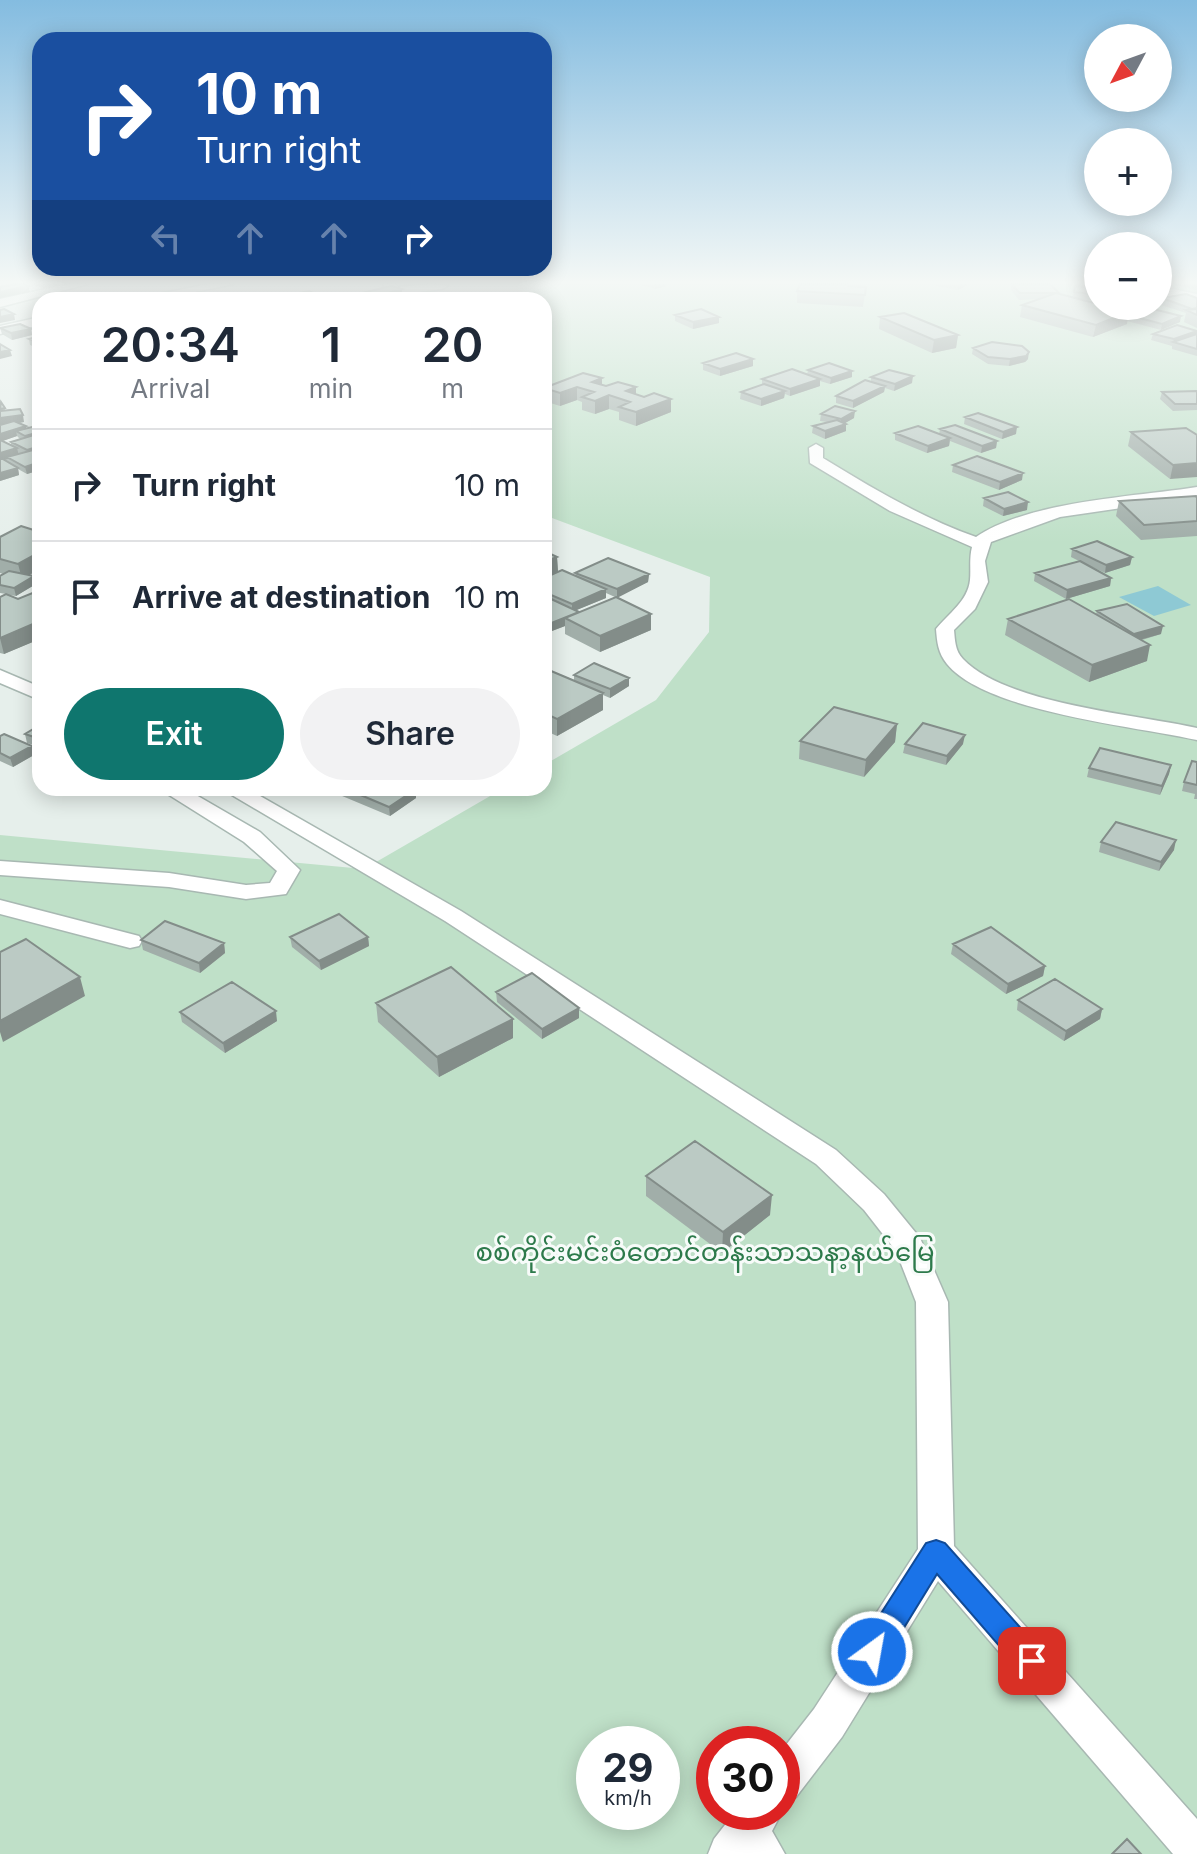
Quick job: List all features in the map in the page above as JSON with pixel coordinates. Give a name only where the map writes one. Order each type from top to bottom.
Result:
[{"type":"street","points":[[816,448],[815,460],[855,485],[943,532],[982,545]]},
{"type":"street","points":[[1197,492],[1068,512],[1004,528],[983,539],[977,561],[979,582],[969,605],[945,629],[946,649],[958,665],[993,686],[1058,707],[1197,734]]},
{"type":"street","points":[[0,676],[32,690]]},
{"type":"street","points":[[0,868],[169,880],[246,892],[278,889],[289,870],[252,837],[183,796]]},
{"type":"street","points":[[245,796],[480,934],[826,1157],[874,1202],[909,1246],[932,1302],[936,1552],[828,1723],[800,1760]]},
{"type":"street","points":[[0,907],[130,941]]},
{"type":"street","points":[[936,1552],[1197,1850]]},
{"type":"green space","name":"စစ်ကိုင်းမင်းဝံတောင်တန်းသာသနာ့နယ်မြေ","points":[[552,371],[1197,371],[1197,1854],[0,1854],[0,835],[364,869],[490,796],[552,796],[552,760],[656,700],[709,632],[710,577],[552,518]]},
{"type":"water","points":[[1158,586],[1191,605],[1154,616],[1119,597]]},
{"type":"building","points":[[796,371],[820,379],[790,389],[762,379]]},
{"type":"building","points":[[809,371],[852,371],[831,378]]},
{"type":"building","points":[[888,371],[913,376],[895,384],[871,377]]},
{"type":"building","points":[[583,373],[602,378],[592,382],[606,386],[618,382],[636,387],[626,391],[644,397],[654,393],[671,399],[636,412],[619,407],[630,402],[609,395],[595,401],[582,397],[594,392],[577,387],[560,393],[552,390],[552,385]]},
{"type":"building","points":[[865,380],[885,386],[853,401],[836,396]]},
{"type":"building","points":[[764,384],[785,391],[761,399],[741,392]]},
{"type":"building","points":[[1197,391],[1197,404],[1175,404],[1162,392]]},
{"type":"building","points":[[835,406],[855,411],[841,419],[821,414]]},
{"type":"building","points":[[20,409],[23,415],[0,418],[0,411]]},
{"type":"building","points":[[978,413],[1017,427],[1003,432],[965,417]]},
{"type":"building","points":[[837,420],[846,424],[825,431],[813,426]]},
{"type":"building","points":[[14,421],[26,426],[0,434],[0,425]]},
{"type":"building","points":[[955,425],[997,441],[982,446],[940,429]]},
{"type":"building","points":[[918,426],[950,438],[928,446],[895,433]]},
{"type":"building","points":[[32,427],[32,434],[25,436],[16,431]]},
{"type":"building","points":[[1186,428],[1197,435],[1197,463],[1173,465],[1131,432]]},
{"type":"building","points":[[32,436],[32,448],[27,450],[11,442]]},
{"type":"building","points":[[0,440],[17,448],[0,453]]},
{"type":"building","points":[[32,450],[32,465],[25,467],[7,457]]},
{"type":"building","points":[[977,456],[1023,473],[1000,482],[953,465]]},
{"type":"building","points":[[1,458],[18,468],[0,473]]},
{"type":"building","points":[[1008,492],[1028,502],[1004,509],[984,498]]},
{"type":"building","points":[[1196,496],[1197,521],[1144,525],[1119,501]]},
{"type":"building","points":[[21,526],[32,529],[32,556],[18,564],[0,559],[0,537]]},
{"type":"building","points":[[1097,541],[1132,557],[1106,565],[1072,549]]},
{"type":"building","points":[[608,558],[649,574],[617,589],[575,573]]},
{"type":"building","points":[[1080,561],[1111,578],[1067,590],[1035,573]]},
{"type":"building","points":[[562,570],[606,589],[572,604],[552,595],[552,574]]},
{"type":"building","points":[[9,571],[32,577],[14,588],[0,585],[0,576]]},
{"type":"building","points":[[32,593],[32,624],[0,638],[0,597],[6,594],[18,599]]},
{"type":"building","points":[[616,597],[651,614],[600,636],[565,618]]},
{"type":"building","points":[[552,599],[579,612],[552,623]]},
{"type":"building","points":[[1069,599],[1150,645],[1092,665],[1008,619]]},
{"type":"building","points":[[1127,604],[1163,626],[1134,634],[1097,611]]},
{"type":"building","points":[[594,663],[629,678],[610,689],[574,675]]},
{"type":"building","points":[[552,671],[603,693],[557,719],[552,717]]},
{"type":"building","points":[[834,707],[897,724],[866,760],[800,741]]},
{"type":"building","points":[[923,723],[965,735],[947,756],[905,744]]},
{"type":"building","points":[[4,734],[32,746],[10,758],[0,753],[0,736]]},
{"type":"building","points":[[1100,748],[1171,765],[1162,786],[1089,768]]},
{"type":"building","points":[[1192,761],[1197,762],[1197,785],[1184,782]]},
{"type":"building","points":[[363,796],[406,796],[389,807]]},
{"type":"building","points":[[1116,822],[1176,840],[1161,862],[1101,842]]},
{"type":"building","points":[[339,914],[368,937],[319,961],[290,937]]},
{"type":"building","points":[[165,921],[224,943],[199,963],[141,940]]},
{"type":"building","points":[[991,927],[1045,966],[1008,984],[953,944]]},
{"type":"building","points":[[26,939],[80,977],[0,1021],[0,952]]},
{"type":"building","points":[[451,967],[513,1019],[437,1057],[376,1003]]},
{"type":"building","points":[[532,973],[579,1008],[542,1029],[496,992]]},
{"type":"building","points":[[1055,979],[1102,1009],[1066,1031],[1018,1000]]},
{"type":"building","points":[[232,982],[276,1011],[223,1043],[180,1012]]},
{"type":"building","points":[[695,1141],[772,1195],[723,1232],[646,1176]]},
{"type":"building","points":[[1127,1839],[1141,1854],[1112,1854]]},
{"type":"route","points":[[872,1652],[936,1552],[1032,1661]]}]
